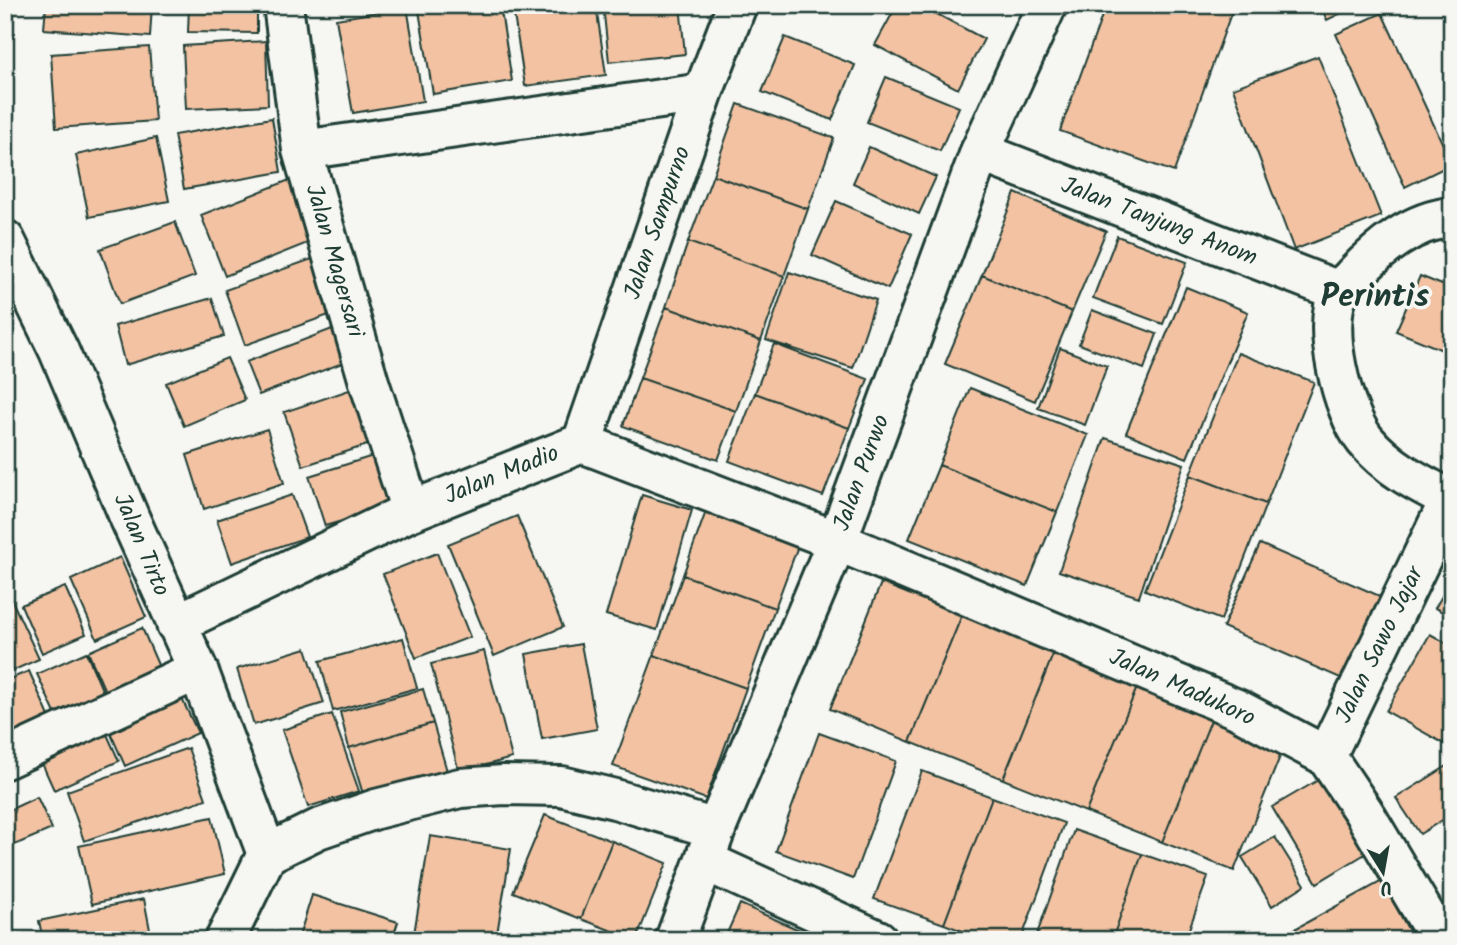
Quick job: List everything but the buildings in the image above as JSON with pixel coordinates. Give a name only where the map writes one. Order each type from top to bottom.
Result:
[{"type":"street","name":"Jalan Magersari","points":[[283,5],[302,150],[369,382],[411,511]]},
{"type":"street","name":"Jalan Sampurno","points":[[582,443],[703,93],[737,5]]},
{"type":"street","name":"Jalan Purwo","points":[[675,940],[710,845],[837,541],[980,152],[1047,5]]},
{"type":"street","points":[[302,150],[703,93]]},
{"type":"street","name":"Jalan Tanjung Anom","points":[[980,152],[1339,291]]},
{"type":"street","points":[[1451,498],[1404,474],[1382,458],[1363,437],[1336,368],[1332,335],[1339,291],[1374,254],[1403,234],[1435,219],[1452,218]]},
{"type":"street","name":"Jalan Tirto","points":[[5,240],[59,351],[198,670],[267,854]]},
{"type":"street","name":"Jalan Madio","points":[[176,624],[411,511],[582,443],[837,541]]},
{"type":"street","name":"Jalan Sawo Jajar","points":[[1326,756],[1451,498]]},
{"type":"street","name":"Jalan Madukoro","points":[[837,541],[1237,709],[1326,756],[1363,811],[1440,940]]},
{"type":"street","points":[[5,759],[198,670]]},
{"type":"street","points":[[225,940],[267,854],[318,829],[376,808],[460,788],[505,785],[561,786],[615,799],[710,845],[878,940]]},
{"type":"district","name":"Perintis","points":[[1375,297]]}]
